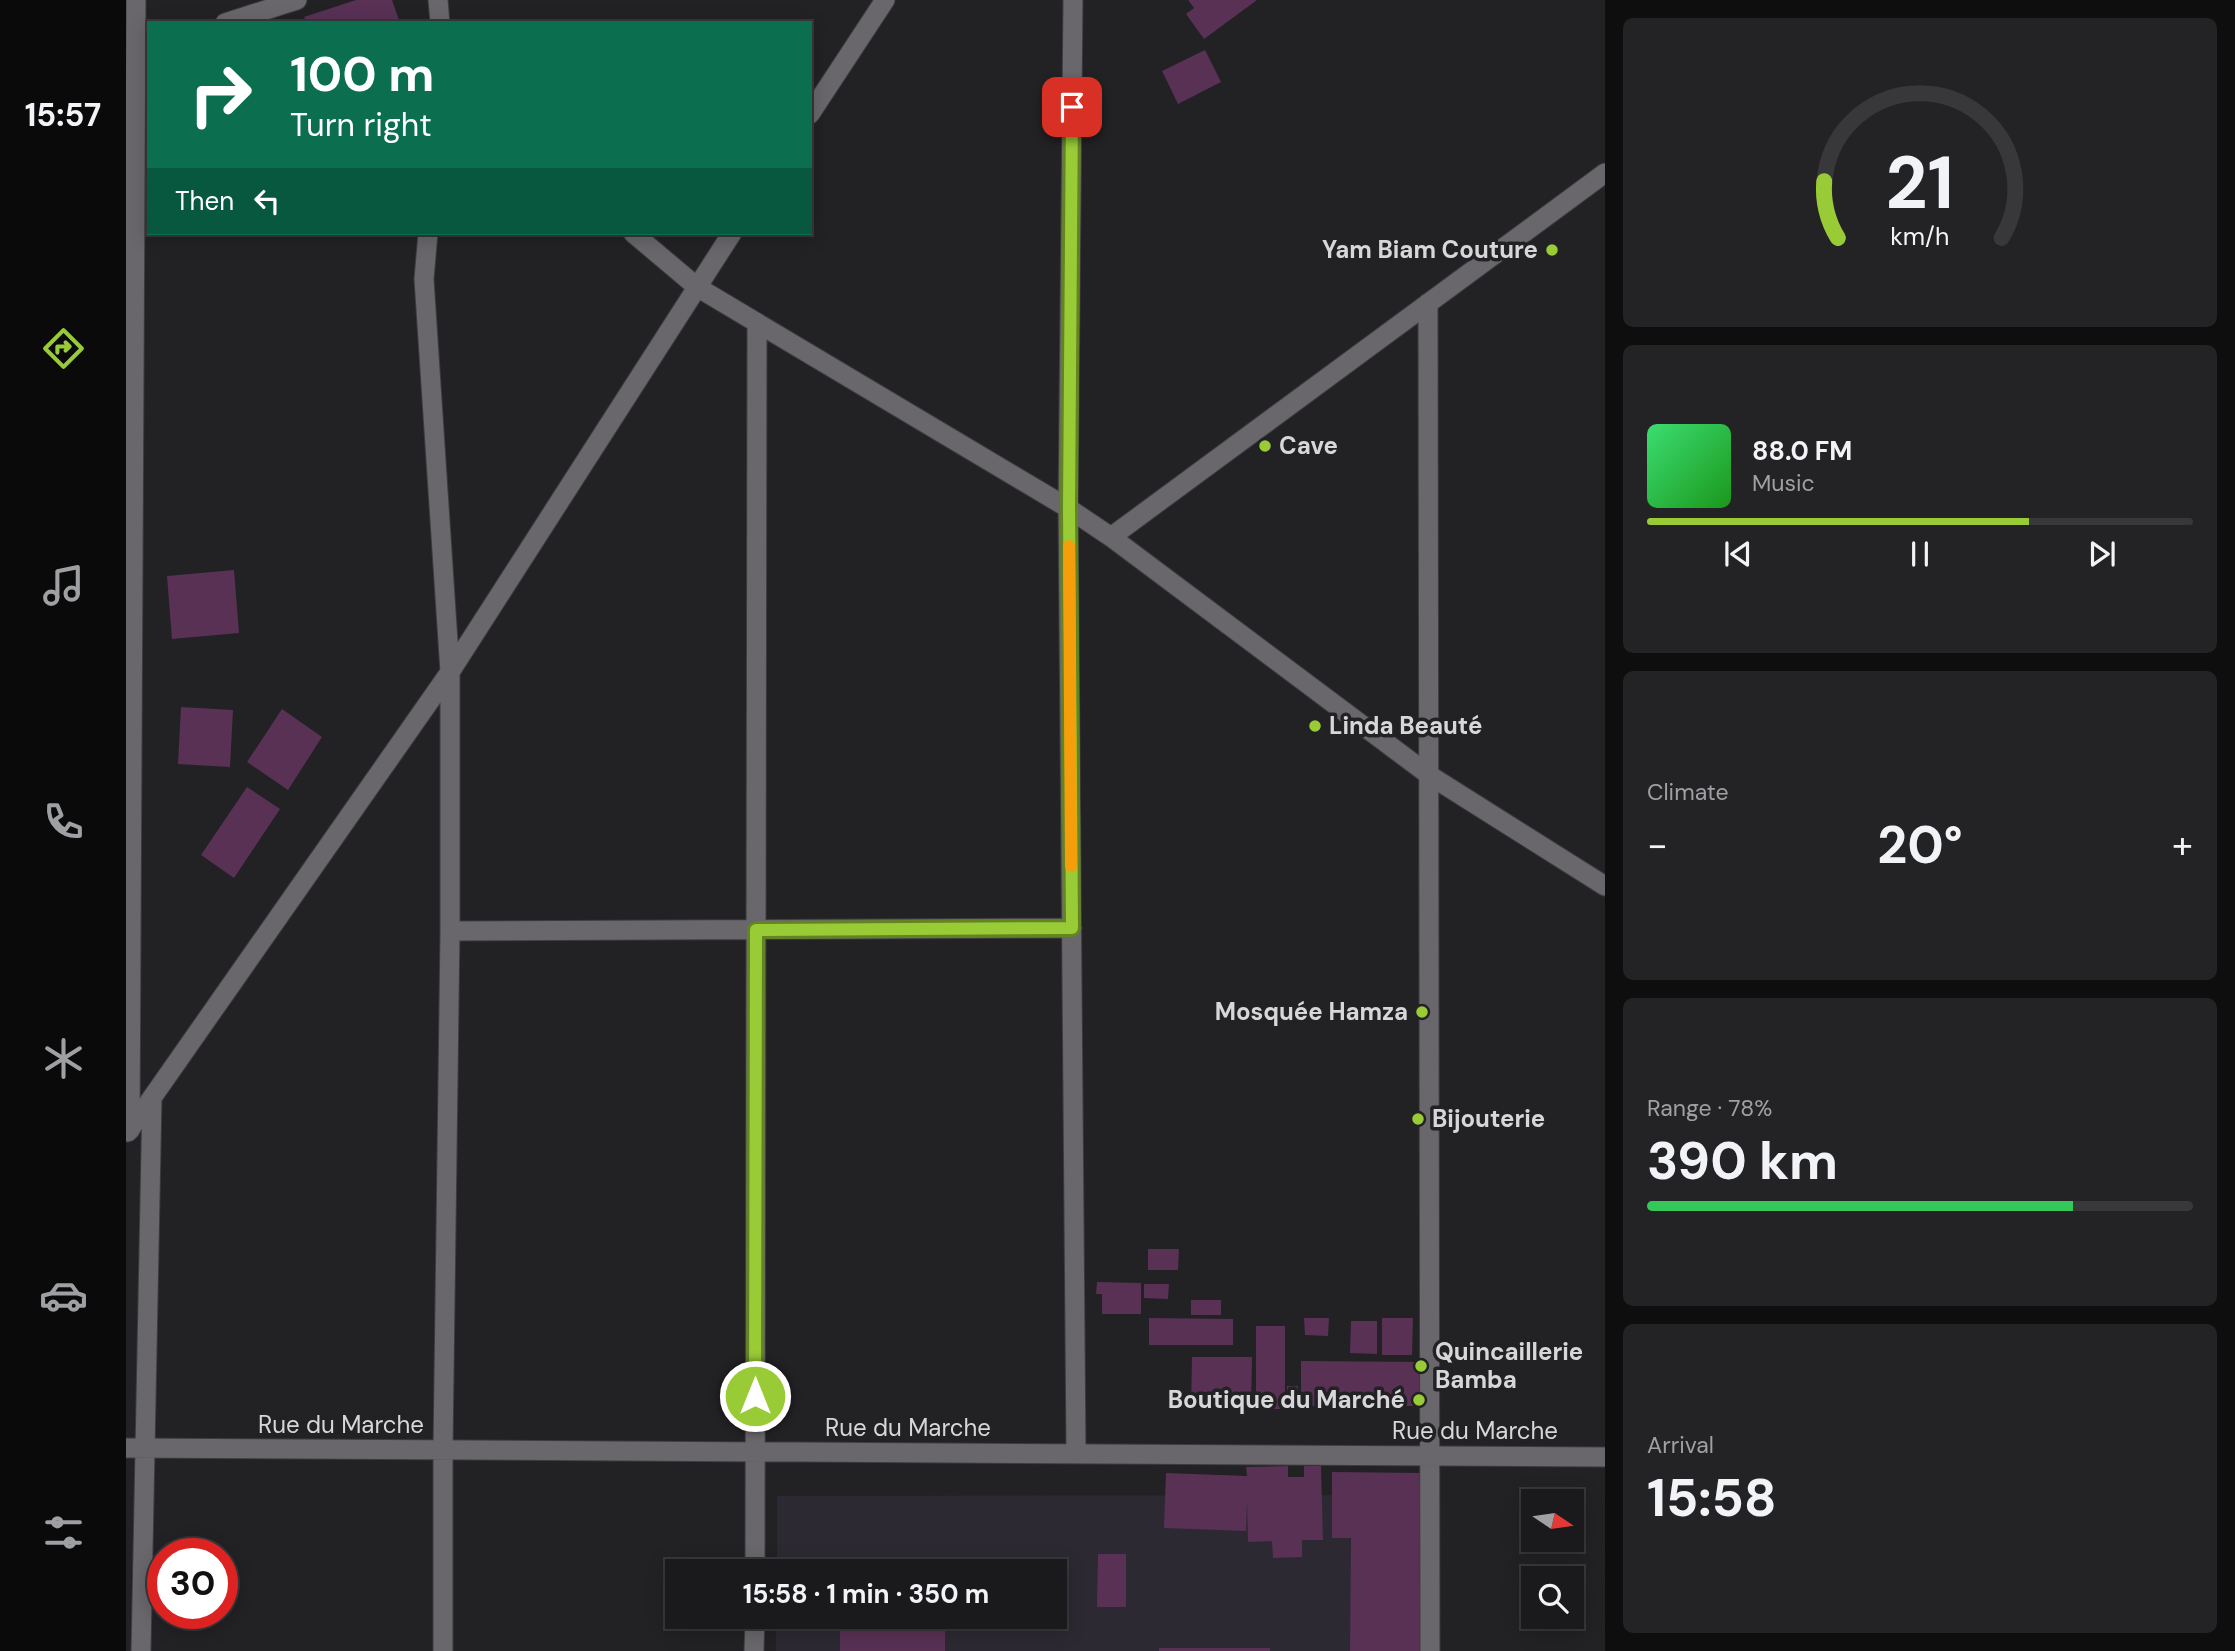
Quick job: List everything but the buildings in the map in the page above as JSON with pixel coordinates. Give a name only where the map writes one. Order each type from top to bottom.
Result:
[{"type":"street","points":[[128,1133],[136,0]]},
{"type":"street","points":[[231,21],[298,0]]},
{"type":"street","points":[[438,0],[440,21]]},
{"type":"street","points":[[812,111],[885,0]]},
{"type":"street","points":[[1073,0],[1069,508],[1076,1453]]},
{"type":"street","points":[[1111,537],[1605,173]]},
{"type":"street","points":[[428,235],[424,279],[450,672],[443,1651]]},
{"type":"street","points":[[635,235],[697,287],[1069,508],[1429,775],[1605,886]]},
{"type":"street","points":[[128,1133],[450,672],[731,235]]},
{"type":"street","points":[[1428,303],[1430,1651]]},
{"type":"street","points":[[755,1559],[757,323]]},
{"type":"street","points":[[450,931],[1072,928]]},
{"type":"street","points":[[141,1651],[136,1448],[152,1097]]},
{"type":"street","name":"Rue du Marche","points":[[136,1448],[1605,1457]]},
{"type":"street","points":[[754,1651],[755,1629]]},
{"type":"shaded area","points":[[1401,1495],[1401,1651],[776,1651],[776,1629],[1067,1629],[1067,1559],[777,1559],[777,1496]]},
{"type":"slow traffic","points":[[1069,546],[1071,866]]},
{"type":"place","name":"Yam Biam Couture","points":[[1552,250]]},
{"type":"place","name":"Cave","points":[[1265,446]]},
{"type":"place","name":"Linda Beauté","points":[[1315,726]]},
{"type":"place","name":"Mosquée Hamza","points":[[1422,1012]]},
{"type":"place","name":"Bijouterie","points":[[1418,1119]]},
{"type":"place","name":"Quincaillerie Bamba","points":[[1421,1366]]},
{"type":"place","name":"Boutique du Marché","points":[[1419,1400]]},
{"type":"route","points":[[755,1396],[756,930],[1072,928],[1069,508],[1072,107]]}]
